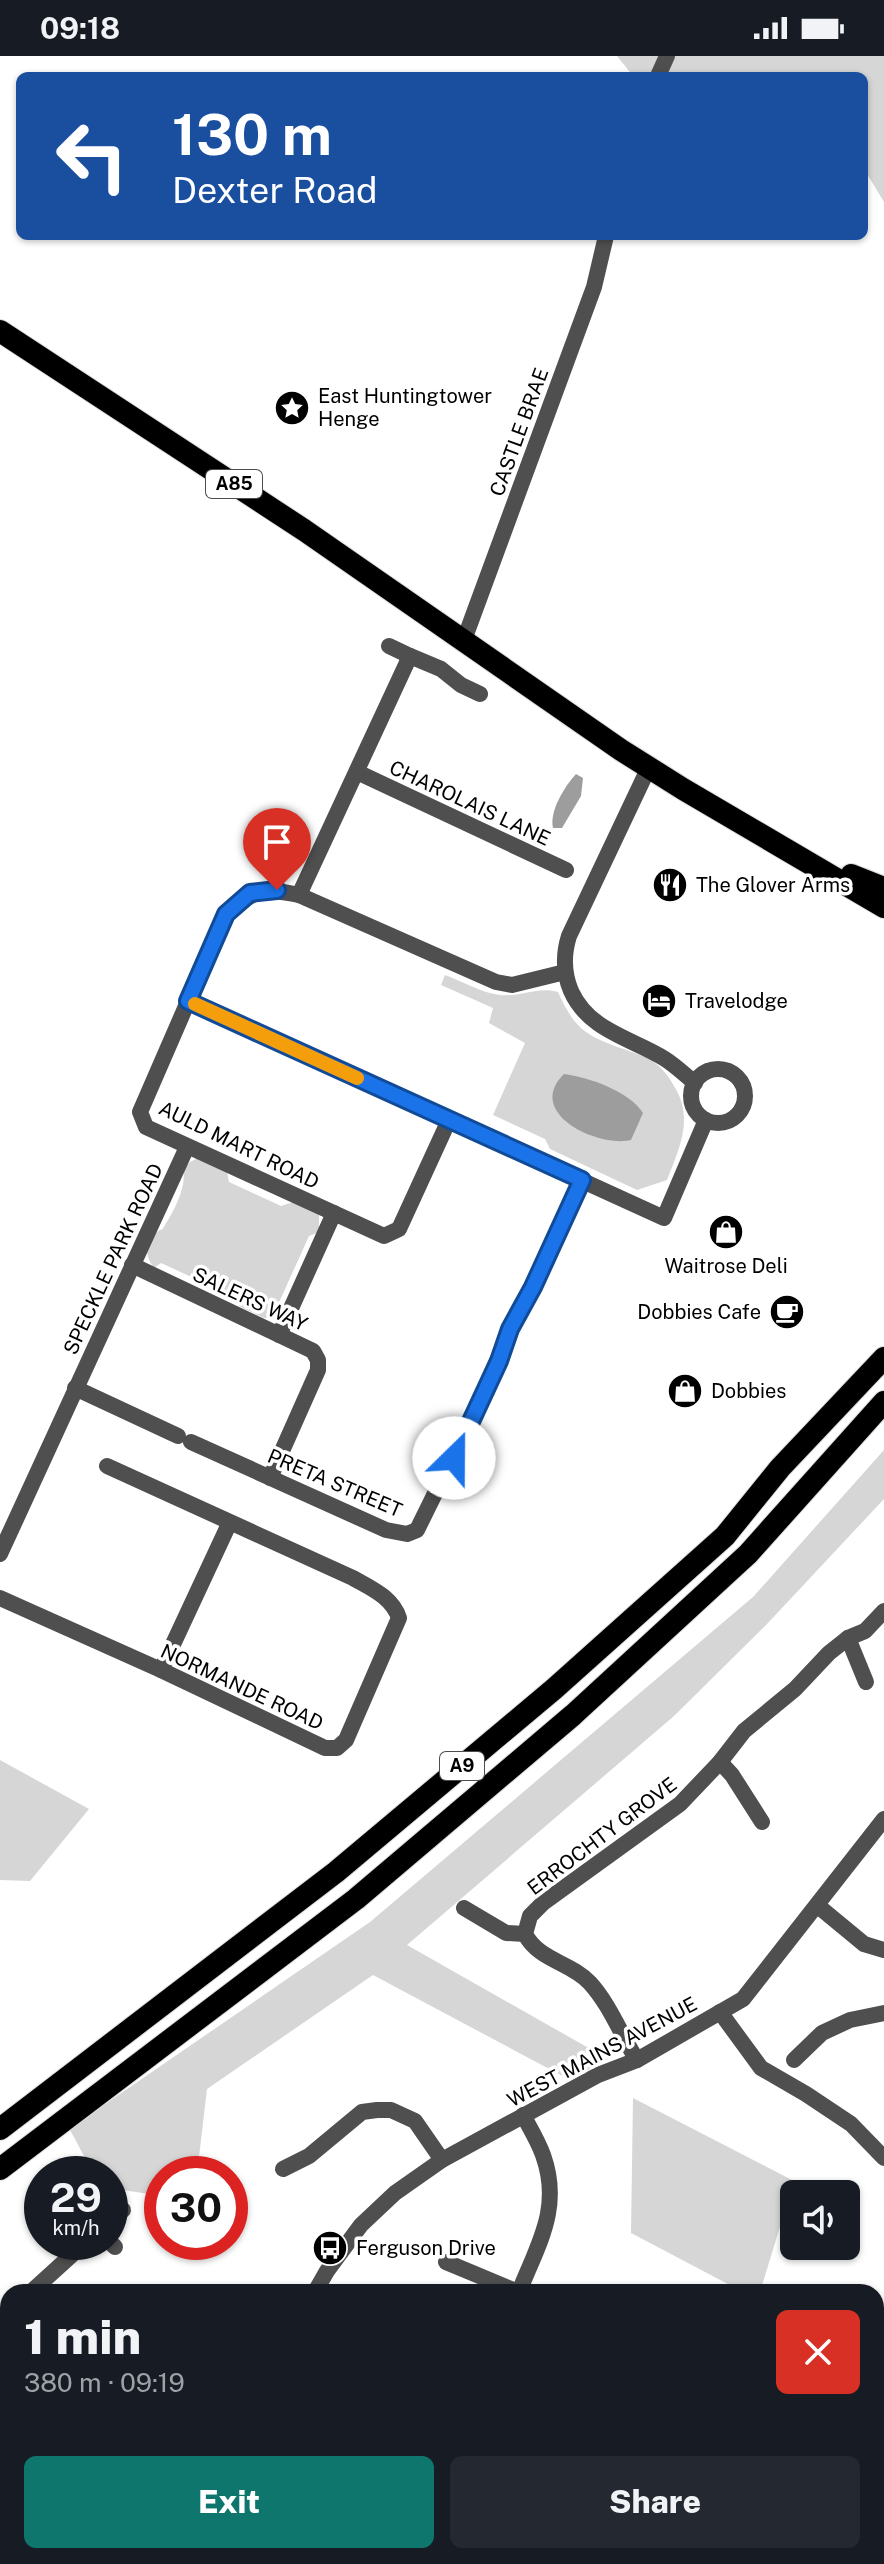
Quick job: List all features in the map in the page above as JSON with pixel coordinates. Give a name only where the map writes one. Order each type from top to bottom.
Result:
[{"type":"highway","name":"A85","points":[[0,331],[304,530],[649,767],[884,907]]},
{"type":"highway","name":"A85","points":[[801,856],[884,888]]},
{"type":"highway","name":"A9","points":[[841,1406],[884,1341]]},
{"type":"highway","name":"A9","points":[[0,2129],[336,1872],[554,1689],[725,1536],[780,1468],[884,1358]]},
{"type":"highway","name":"A9","points":[[0,2169],[356,1899],[573,1715],[748,1554],[884,1402]]},
{"type":"street","name":"CASTLE BRAE","points":[[464,640],[594,287],[605,240]]},
{"type":"street","points":[[389,646],[441,669],[461,685],[480,694]]},
{"type":"street","points":[[299,895],[410,656]]},
{"type":"street","points":[[649,767],[569,936],[564,954],[565,972],[576,1003],[587,1016],[599,1026],[667,1060],[695,1083]]},
{"type":"street","name":"CHAROLAIS LANE","points":[[357,772],[566,870]]},
{"type":"street","name":"AULD MART ROAD","points":[[449,1120],[399,1229],[384,1236],[146,1127],[140,1112],[226,914],[250,893],[277,890],[299,895],[496,982],[512,985],[565,972]]},
{"type":"street","points":[[188,1001],[664,1218],[706,1120]]},
{"type":"street","points":[[724,1069],[739,1078],[745,1102],[736,1116],[722,1123],[706,1120],[699,1115],[691,1100],[695,1083],[707,1071],[724,1069]]},
{"type":"street","name":"SPECKLE PARK ROAD","points":[[0,1554],[187,1147]]},
{"type":"street","name":"PRETA STREET","points":[[75,1388],[388,1531],[407,1534],[417,1530],[482,1398],[510,1329],[582,1180]]},
{"type":"street","points":[[279,1335],[334,1213]]},
{"type":"street","name":"SALERS WAY","points":[[132,1265],[313,1351],[318,1360],[318,1370],[270,1478]]},
{"type":"street","name":"NORMANDE ROAD","points":[[0,1598],[325,1748],[337,1748],[346,1740],[399,1618],[395,1606],[353,1578],[107,1466]]},
{"type":"street","points":[[161,1670],[229,1524]]},
{"type":"street","name":"ERROCHTY GROVE","points":[[525,1934],[530,1916],[543,1903],[680,1804],[744,1731],[795,1689],[829,1653],[848,1638],[865,1631],[884,1611]]},
{"type":"street","points":[[848,1638],[866,1682]]},
{"type":"street","points":[[720,1762],[762,1822]]},
{"type":"street","name":"WEST MAINS AVENUE","points":[[320,2284],[361,2225],[395,2193],[442,2160],[598,2075],[637,2060],[743,1999],[884,1819]]},
{"type":"street","points":[[818,1906],[864,1944],[884,1950]]},
{"type":"street","points":[[464,1908],[506,1933],[525,1934],[543,1955],[590,1983],[637,2060]]},
{"type":"street","points":[[720,2012],[761,2068],[851,2124],[884,2158]]},
{"type":"street","points":[[794,2060],[822,2033],[850,2020],[884,2013]]},
{"type":"street","points":[[283,2169],[309,2156],[362,2112],[377,2110],[391,2110],[415,2121],[442,2160]]},
{"type":"street","points":[[521,2284],[550,2214],[547,2169],[523,2115]]},
{"type":"street","points":[[40,2284],[66,2260]]},
{"type":"street","points":[[446,2262],[499,2284]]},
{"type":"shaded area","points":[[617,56],[660,56],[652,72],[630,72]]},
{"type":"shaded area","points":[[675,56],[884,56],[884,202],[868,176],[868,72],[667,72]]},
{"type":"shaded area","points":[[576,774],[583,778],[581,796],[562,828],[553,828],[553,814]]},
{"type":"shaded area","points":[[445,975],[493,994],[516,995],[544,990],[558,992],[573,1019],[586,1032],[649,1059],[660,1067],[680,1098],[684,1121],[680,1144],[667,1180],[637,1190],[550,1149],[545,1139],[493,1115],[525,1043],[489,1023],[493,1008],[441,985]]},
{"type":"shaded area","points":[[564,1074],[608,1087],[637,1105],[643,1113],[631,1140],[601,1139],[570,1125],[553,1102],[554,1088]]},
{"type":"shaded area","points":[[198,1158],[227,1172],[229,1182],[281,1206],[293,1202],[319,1214],[319,1232],[309,1236],[272,1318],[264,1318],[239,1306],[237,1298],[161,1263],[154,1268],[149,1259],[149,1241],[162,1229],[172,1213],[183,1183],[183,1170]]},
{"type":"shaded area","points":[[884,1450],[884,1499],[767,1624],[674,1716],[407,1945],[608,2059],[570,2080],[373,1975],[207,2089],[199,2156],[144,2156],[144,2193],[128,2191],[128,2156],[84,2156],[69,2129],[370,1922],[753,1597]]},
{"type":"shaded area","points":[[0,1760],[89,1809],[30,1881],[0,1880]]},
{"type":"shaded area","points":[[633,2098],[792,2180],[780,2180],[780,2227],[762,2284],[728,2284],[631,2233]]},
{"type":"slow traffic","points":[[195,1004],[357,1078]]},
{"type":"place","name":"East Huntingtower Henge","points":[[292,408]]},
{"type":"place","name":"The Glover Arms","points":[[670,885]]},
{"type":"place","name":"Travelodge","points":[[659,1001]]},
{"type":"place","name":"Waitrose Deli","points":[[726,1232]]},
{"type":"place","name":"Dobbies Cafe","points":[[787,1312]]},
{"type":"place","name":"Dobbies","points":[[685,1391]]},
{"type":"place","name":"Ferguson Drive","points":[[330,2248]]},
{"type":"route","points":[[277,890],[250,893],[226,914],[188,1001],[582,1180],[533,1287],[510,1329],[499,1361],[454,1458]]}]
